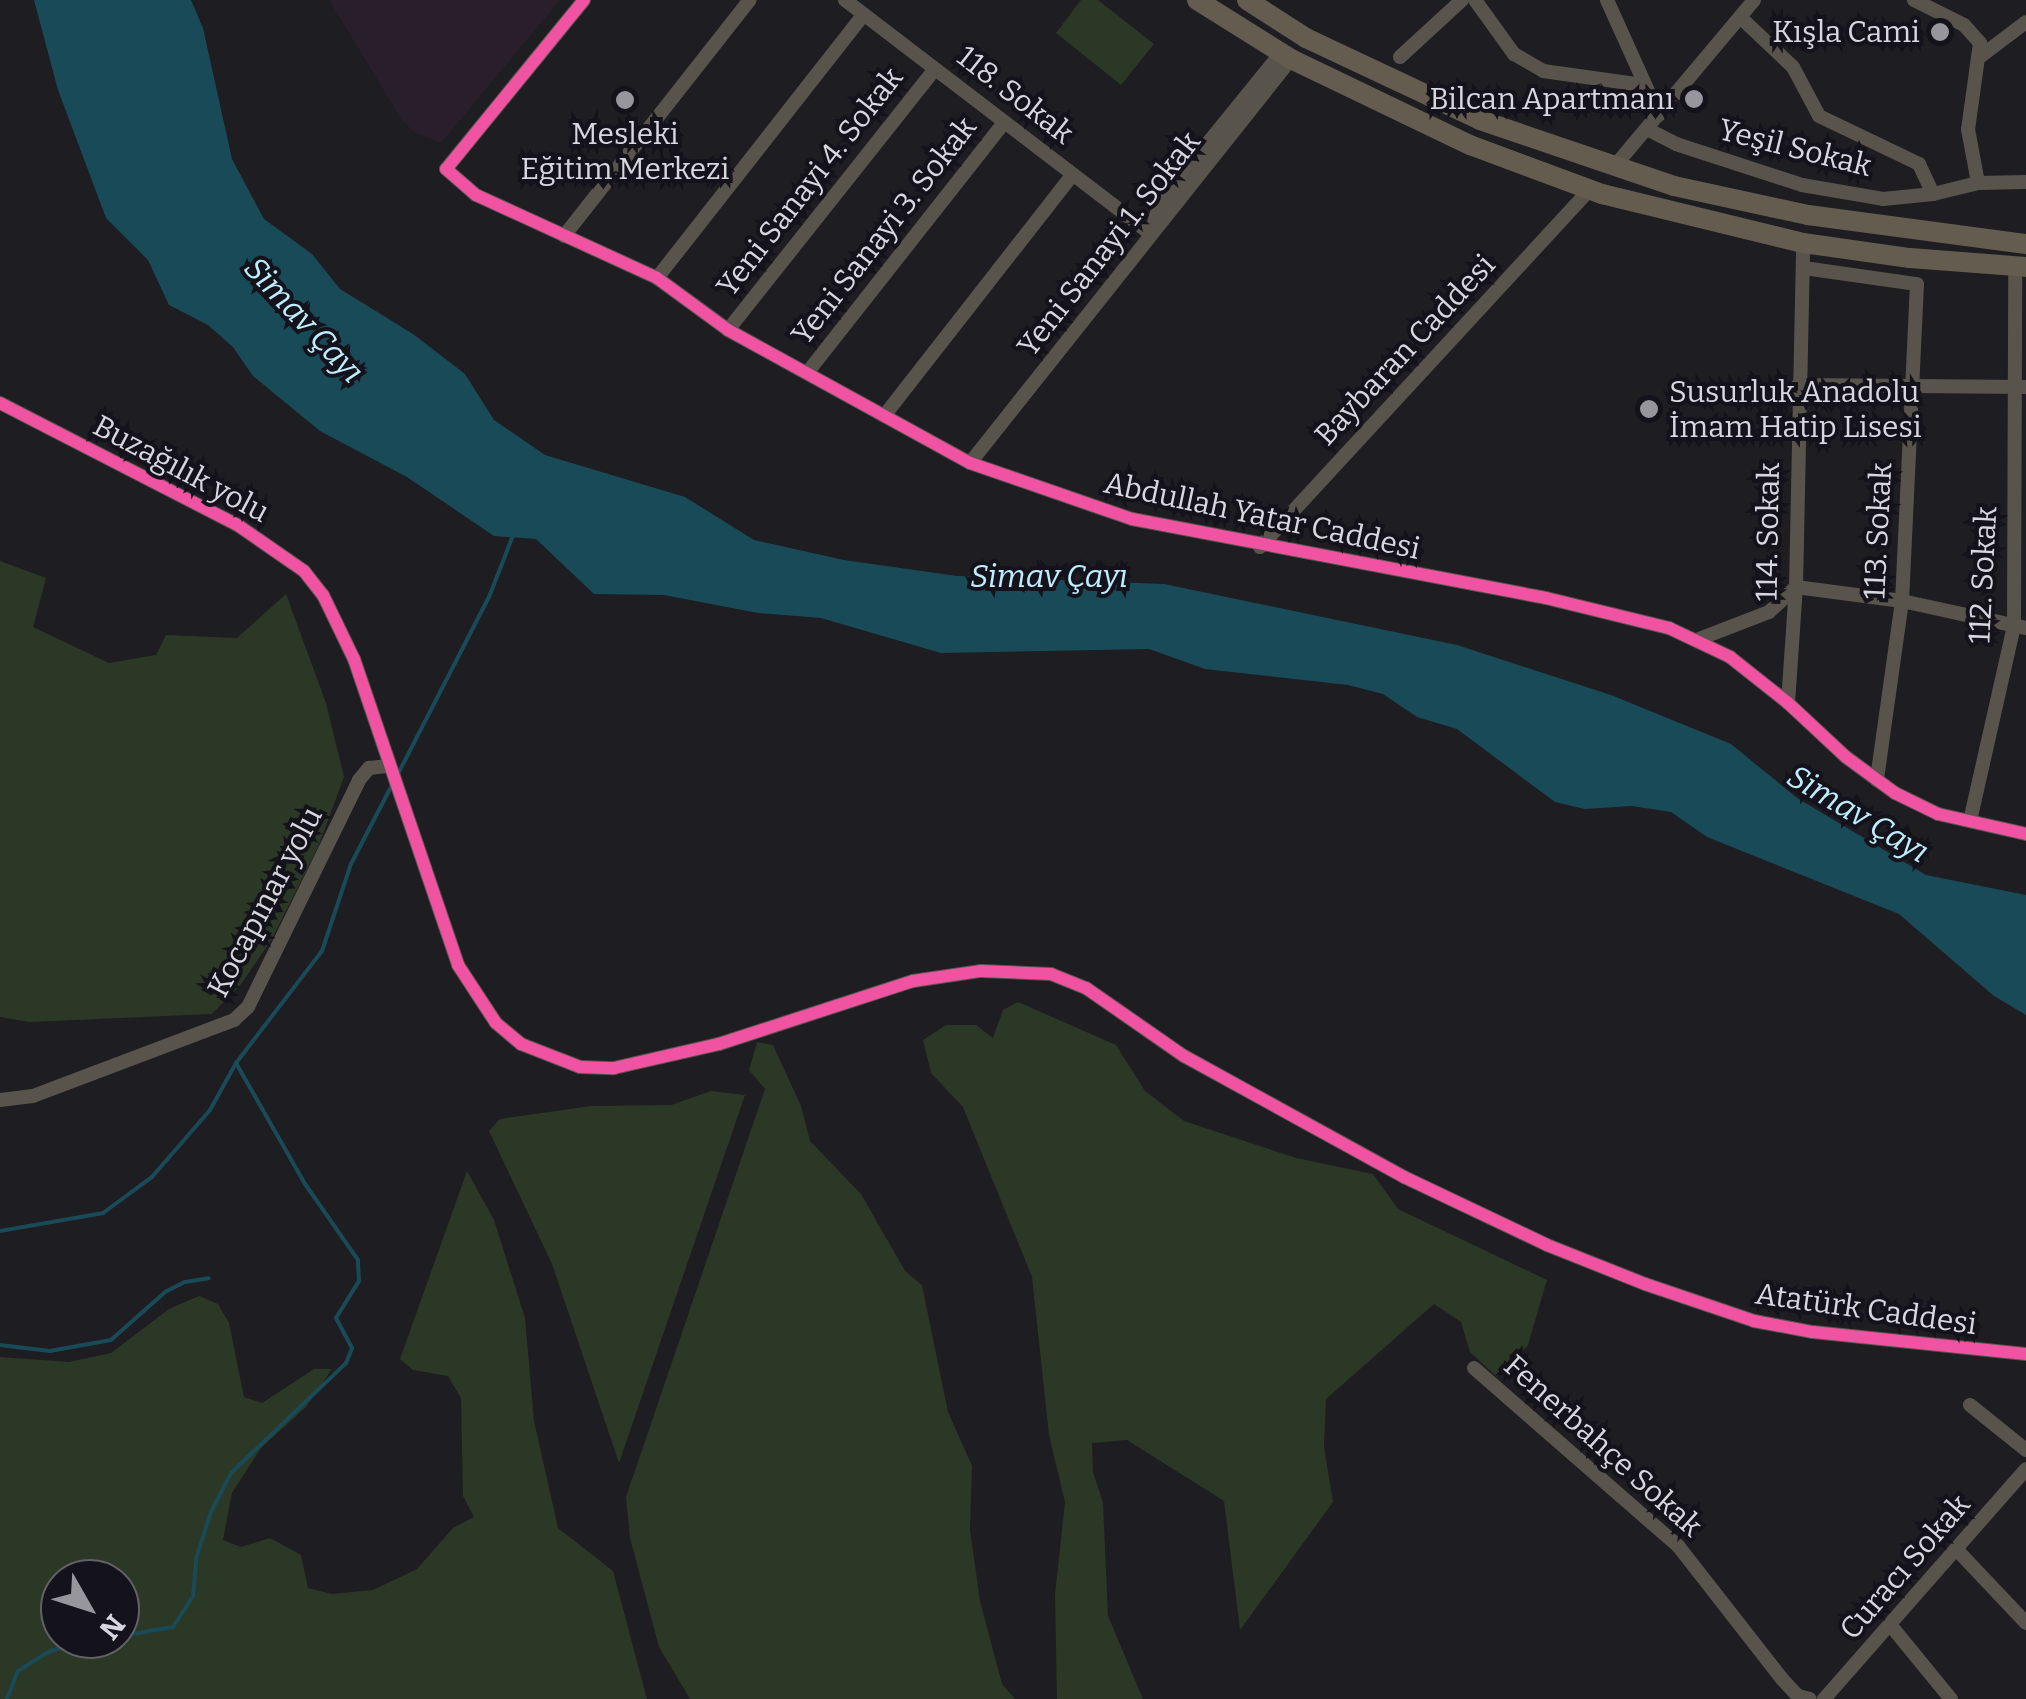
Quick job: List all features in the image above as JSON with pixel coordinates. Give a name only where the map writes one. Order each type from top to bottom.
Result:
[{"type":"highway","points":[[1197,0],[1286,56],[1470,145],[1590,190],[1803,243],[1910,258],[2021,266]]},
{"type":"highway","points":[[1247,0],[1306,38],[1480,120],[1674,186],[1808,215],[2026,244]]},
{"type":"street","name":"Abdullah Yatar Caddesi","points":[[584,0],[446,169],[476,195],[657,278],[728,330],[970,463],[1132,520],[1260,548],[1546,598],[1699,639],[1730,657],[1788,702],[1846,757],[1877,780],[1938,814],[2026,834]]},
{"type":"street","points":[[564,236],[750,0]]},
{"type":"street","name":"118. Sokak","points":[[846,0],[1151,234]]},
{"type":"street","points":[[1400,57],[1464,0],[1479,5],[1514,54],[1543,71],[1643,86]]},
{"type":"street","points":[[1607,0],[1659,115]]},
{"type":"street","points":[[1614,167],[1754,0]]},
{"type":"street","points":[[1914,0],[1964,25],[1980,43],[1968,129],[1978,183]]},
{"type":"street","points":[[657,278],[864,14]]},
{"type":"street","points":[[1740,17],[1793,67],[1819,116],[1919,164],[1933,194]]},
{"type":"street","points":[[1981,56],[2026,22]]},
{"type":"street","name":"Yeni Sanayi 1. Sokak","points":[[970,463],[1151,234],[1160,202],[1286,56]]},
{"type":"street","name":"Yeni Sanayi 4. Sokak","points":[[728,330],[935,69]]},
{"type":"street","name":"Yeni Sanayi 3. Sokak","points":[[806,373],[1004,124]]},
{"type":"street","name":"Yeşil Sokak","points":[[1647,129],[1676,144],[1802,184],[1883,198],[1933,194],[1978,183],[2026,182]]},
{"type":"street","points":[[884,416],[1072,175]]},
{"type":"street","name":"Baybaran Caddesi","points":[[1260,548],[1590,190]]},
{"type":"street","name":"114. Sokak","points":[[1788,702],[1796,586],[1803,243]]},
{"type":"street","name":"112. Sokak","points":[[1970,821],[2020,626],[2021,266]]},
{"type":"street","name":"113. Sokak","points":[[1804,268],[1917,284],[1902,601],[1877,780]]},
{"type":"street","points":[[1798,385],[2020,387]]},
{"type":"street","name":"Buzağılık yolu","points":[[0,403],[239,526],[304,571],[323,595],[354,659],[404,816]]},
{"type":"street","points":[[1699,639],[1769,612],[1796,586],[1902,601],[2020,626]]},
{"type":"street","name":"Kocapınar yolu","points":[[0,1100],[32,1096],[234,1020],[248,1006],[359,780],[369,768],[388,766]]},
{"type":"street","name":"Atatürk Caddesi","points":[[404,816],[458,966],[476,996],[496,1023],[522,1044],[580,1067],[656,1062],[913,981],[982,970],[1051,974],[1086,988],[1184,1056],[1404,1177],[1547,1245],[1645,1284],[1754,1322],[1813,1332],[2026,1354]]},
{"type":"street","name":"Fenerbahçe Sokak","points":[[1474,1368],[1679,1548],[1782,1679],[1798,1696],[1810,1699]]},
{"type":"street","points":[[1970,1405],[2026,1450]]},
{"type":"street","name":"Curacı Sokak","points":[[1824,1699],[1892,1627],[2026,1469]]},
{"type":"street","points":[[1958,1551],[2025,1620]]},
{"type":"street","points":[[1892,1627],[1951,1699]]},
{"type":"shaded area","points":[[329,0],[560,0],[441,143],[414,132],[402,120]]},
{"type":"green space","points":[[1081,0],[1098,0],[1154,44],[1121,85],[1056,33]]},
{"type":"green space","points":[[0,561],[46,578],[33,627],[109,663],[156,655],[166,635],[237,638],[286,594],[326,703],[344,777],[318,847],[272,939],[241,984],[212,1014],[29,1022],[0,1017]]},
{"type":"green space","points":[[1018,1002],[1116,1045],[1145,1091],[1184,1121],[1296,1158],[1373,1174],[1398,1209],[1547,1280],[1528,1345],[1497,1377],[1470,1352],[1461,1322],[1434,1304],[1326,1399],[1324,1447],[1333,1502],[1240,1630],[1224,1501],[1127,1440],[1092,1443],[1093,1472],[1103,1503],[1108,1616],[1143,1699],[1057,1699],[1055,1595],[1065,1502],[1049,1435],[1032,1277],[963,1107],[931,1073],[923,1040],[946,1025],[976,1025],[993,1038],[1003,1010]]},
{"type":"green space","points":[[757,1042],[773,1045],[801,1106],[810,1141],[861,1194],[905,1271],[922,1285],[948,1412],[972,1466],[970,1530],[980,1601],[1002,1684],[1015,1699],[690,1699],[659,1647],[630,1538],[626,1497],[765,1089],[749,1070]]},
{"type":"green space","points":[[711,1091],[745,1095],[619,1463],[552,1264],[489,1131],[500,1119],[591,1106],[671,1105]]},
{"type":"green space","points":[[467,1171],[494,1220],[525,1318],[534,1421],[558,1528],[613,1571],[647,1699],[0,1699],[0,1357],[69,1362],[111,1353],[169,1309],[199,1296],[218,1304],[229,1323],[244,1397],[262,1403],[314,1369],[332,1369],[306,1407],[261,1448],[232,1493],[223,1540],[241,1547],[270,1538],[301,1555],[308,1588],[332,1594],[373,1590],[417,1569],[453,1528],[474,1517],[463,1496],[461,1398],[448,1376],[413,1370],[400,1359]]},
{"type":"water","name":"Simav Çayı","points":[[34,0],[191,0],[203,28],[232,159],[264,219],[312,254],[340,289],[413,334],[465,374],[494,420],[545,455],[685,497],[754,540],[844,560],[957,576],[1164,584],[1457,645],[1611,695],[1731,744],[1797,798],[1926,875],[2026,895],[2026,1015],[1994,996],[1899,914],[1707,837],[1671,812],[1632,806],[1585,809],[1555,802],[1457,729],[1417,717],[1383,694],[1348,685],[1205,669],[1149,649],[941,653],[821,618],[758,613],[664,595],[594,594],[536,539],[494,536],[407,477],[320,431],[253,376],[233,347],[208,325],[169,305],[148,260],[106,218],[58,90]]},
{"type":"waterway","points":[[399,772],[489,597],[514,533]]},
{"type":"waterway","points":[[0,1231],[103,1213],[152,1177],[210,1110],[236,1063],[322,951],[351,864],[392,785]]},
{"type":"waterway","points":[[140,1633],[173,1627],[193,1596],[196,1559],[211,1512],[231,1473],[346,1363],[352,1348],[336,1318],[359,1281],[358,1260],[305,1184],[236,1063]]},
{"type":"waterway","points":[[0,1345],[50,1351],[111,1340],[165,1292],[185,1282],[209,1278]]},
{"type":"waterway","points":[[7,1699],[18,1671],[40,1657]]},
{"type":"cycle path","points":[[584,0],[446,169],[476,195],[657,278],[728,330],[970,463],[1132,519],[1546,598],[1669,628],[1730,657],[1788,703],[1846,757],[1895,793],[1938,814],[2026,834]]},
{"type":"cycle path","points":[[0,403],[239,526],[304,571],[323,595],[354,659],[458,965],[496,1023],[521,1044],[580,1067],[614,1068],[719,1044],[913,981],[981,971],[1051,974],[1086,988],[1184,1056],[1404,1177],[1547,1245],[1645,1284],[1754,1321],[1813,1332],[2026,1354]]},
{"type":"place","name":"Kışla Cami","points":[[1940,32]]},
{"type":"place","name":"Bilcan Apartmanı","points":[[1694,99]]},
{"type":"place","name":"Mesleki Eğitim Merkezi","points":[[625,100]]},
{"type":"place","name":"Susurluk Anadolu İmam Hatip Lisesi","points":[[1649,409]]}]
